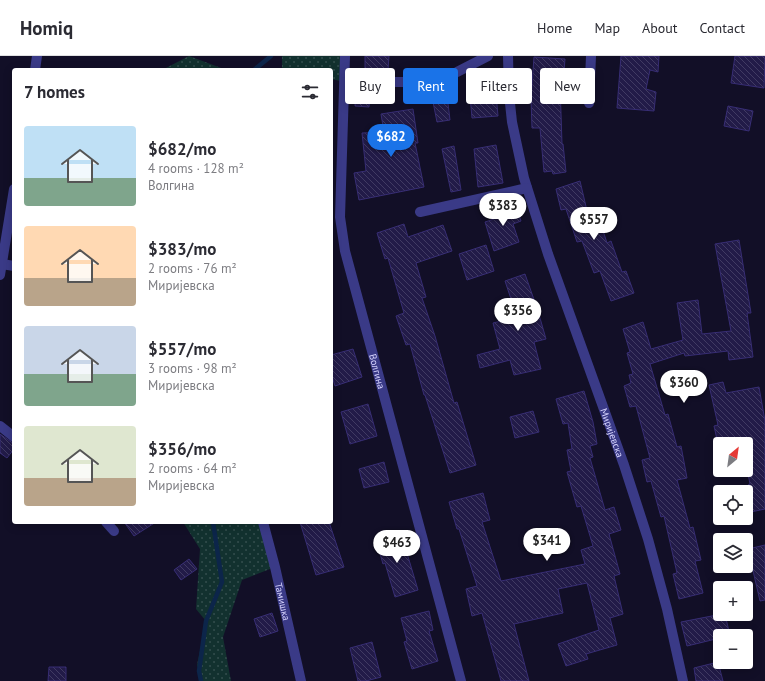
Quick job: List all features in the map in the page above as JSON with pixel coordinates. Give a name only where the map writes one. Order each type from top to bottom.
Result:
[{"type":"street","points":[[35,68],[37,56]]},
{"type":"street","name":"Волгина","points":[[345,56],[345,68]]},
{"type":"street","points":[[395,82],[423,82],[440,80],[488,56]]},
{"type":"street","name":"Миријевска","points":[[508,56],[509,94],[512,122],[524,178],[548,254],[622,459],[648,539],[667,609],[683,681]]},
{"type":"street","points":[[591,68],[592,56]]},
{"type":"street","name":"Волгина","points":[[345,82],[335,217],[460,681]]},
{"type":"street","points":[[420,212],[527,188]]},
{"type":"street","points":[[12,201],[1,269],[12,266]]},
{"type":"street","points":[[0,426],[12,435]]},
{"type":"street","points":[[108,524],[114,531]]},
{"type":"street","name":"Тамишка","points":[[264,524],[301,681]]},
{"type":"green space","points":[[189,56],[221,68],[166,68]]},
{"type":"green space","points":[[282,56],[345,56],[345,82],[333,79],[333,68],[282,68]]},
{"type":"green space","points":[[184,524],[264,524],[275,567],[242,580],[223,637],[231,681],[202,681],[197,665],[206,621],[196,609],[200,549]]},
{"type":"building","points":[[365,56],[389,56],[388,68],[365,68]]},
{"type":"building","points":[[621,56],[659,56],[658,72],[650,70],[646,89],[656,92],[654,111],[617,108]]},
{"type":"building","points":[[735,56],[765,56],[764,88],[731,83]]},
{"type":"building","points":[[534,57],[565,59],[564,68],[540,68],[540,104],[561,104],[562,144],[566,172],[553,174],[552,171],[544,172],[540,128],[532,128],[532,84]]},
{"type":"building","points":[[355,104],[369,104],[369,107],[355,106]]},
{"type":"building","points":[[433,104],[448,104],[450,120],[437,122]]},
{"type":"building","points":[[471,104],[497,104],[498,116],[472,118]]},
{"type":"building","points":[[728,106],[753,111],[749,131],[724,126]]},
{"type":"building","points":[[413,109],[418,143],[415,143],[424,187],[359,200],[354,173],[366,171],[362,133],[384,132],[381,114]]},
{"type":"building","points":[[496,145],[503,183],[478,187],[474,149]]},
{"type":"building","points":[[454,146],[461,190],[451,192],[442,149]]},
{"type":"building","points":[[580,181],[588,215],[597,212],[607,243],[611,241],[622,272],[626,271],[634,293],[611,301],[600,271],[594,273],[582,241],[577,242],[566,209],[561,210],[556,189]]},
{"type":"building","points":[[515,203],[521,221],[513,224],[519,242],[494,251],[485,222],[494,219],[491,211]]},
{"type":"building","points":[[404,224],[408,237],[443,225],[452,251],[416,263],[426,297],[422,298],[435,336],[454,403],[457,402],[476,465],[450,473],[424,395],[410,344],[406,345],[396,316],[404,313],[388,258],[385,259],[377,233]]},
{"type":"building","points":[[739,240],[751,313],[747,313],[753,357],[729,360],[728,351],[685,356],[684,353],[650,364],[665,415],[668,414],[677,447],[681,446],[687,478],[677,480],[690,528],[693,527],[701,560],[695,561],[703,593],[679,599],[673,574],[677,573],[664,516],[661,517],[651,481],[647,482],[642,460],[650,458],[636,406],[630,407],[624,386],[631,383],[629,375],[633,374],[627,353],[630,352],[623,329],[643,322],[651,349],[683,340],[677,303],[698,300],[702,334],[731,331],[715,244]]},
{"type":"building","points":[[486,245],[494,271],[467,280],[459,254]]},
{"type":"building","points":[[525,274],[546,339],[534,342],[541,369],[514,375],[510,360],[480,368],[477,355],[500,349],[493,323],[517,317],[505,281]]},
{"type":"building","points":[[353,349],[362,377],[335,386],[333,380],[333,354]]},
{"type":"building","points":[[723,382],[726,393],[759,387],[765,421],[765,509],[753,512],[753,485],[748,485],[750,484],[749,477],[753,477],[753,437],[716,437],[714,426],[718,425],[709,385]]},
{"type":"building","points":[[584,391],[593,422],[597,444],[590,446],[593,457],[590,458],[605,510],[614,507],[621,530],[609,534],[620,574],[614,576],[623,614],[610,618],[617,645],[586,654],[588,659],[566,666],[558,644],[599,630],[587,583],[558,589],[563,613],[514,624],[529,681],[501,681],[482,613],[472,616],[466,589],[477,586],[449,502],[483,493],[490,520],[482,522],[501,581],[585,564],[581,550],[593,546],[581,506],[577,507],[567,472],[571,471],[567,450],[572,449],[568,423],[563,424],[556,399]]},
{"type":"building","points":[[368,404],[377,436],[350,444],[341,412]]},
{"type":"building","points":[[533,411],[539,432],[515,438],[510,417]]},
{"type":"building","points":[[0,434],[12,443],[12,452],[7,458],[0,453]]},
{"type":"building","points":[[384,462],[389,482],[364,488],[359,469]]},
{"type":"building","points":[[125,524],[153,524],[134,536]]},
{"type":"building","points":[[301,524],[330,524],[344,567],[316,575]]},
{"type":"building","points":[[401,533],[418,590],[395,597],[385,563],[383,564],[376,540]]},
{"type":"building","points":[[765,545],[765,600],[760,601],[753,571],[753,548]]},
{"type":"building","points":[[189,559],[197,569],[181,580],[174,570]]},
{"type":"building","points":[[429,611],[433,630],[429,631],[438,661],[412,669],[404,642],[407,641],[401,618]]},
{"type":"building","points":[[272,613],[278,631],[260,637],[254,619]]},
{"type":"building","points":[[713,616],[713,621],[727,621],[728,629],[713,629],[713,640],[687,646],[681,622]]},
{"type":"building","points":[[372,642],[381,677],[366,681],[358,681],[350,648]]},
{"type":"building","points":[[713,663],[713,669],[720,669],[723,681],[696,681],[694,668]]},
{"type":"building","points":[[49,667],[66,667],[66,681],[48,681]]},
{"type":"waterway","points":[[256,68],[271,56]]},
{"type":"waterway","points":[[201,681],[199,671],[206,621],[222,582],[213,524]]}]
